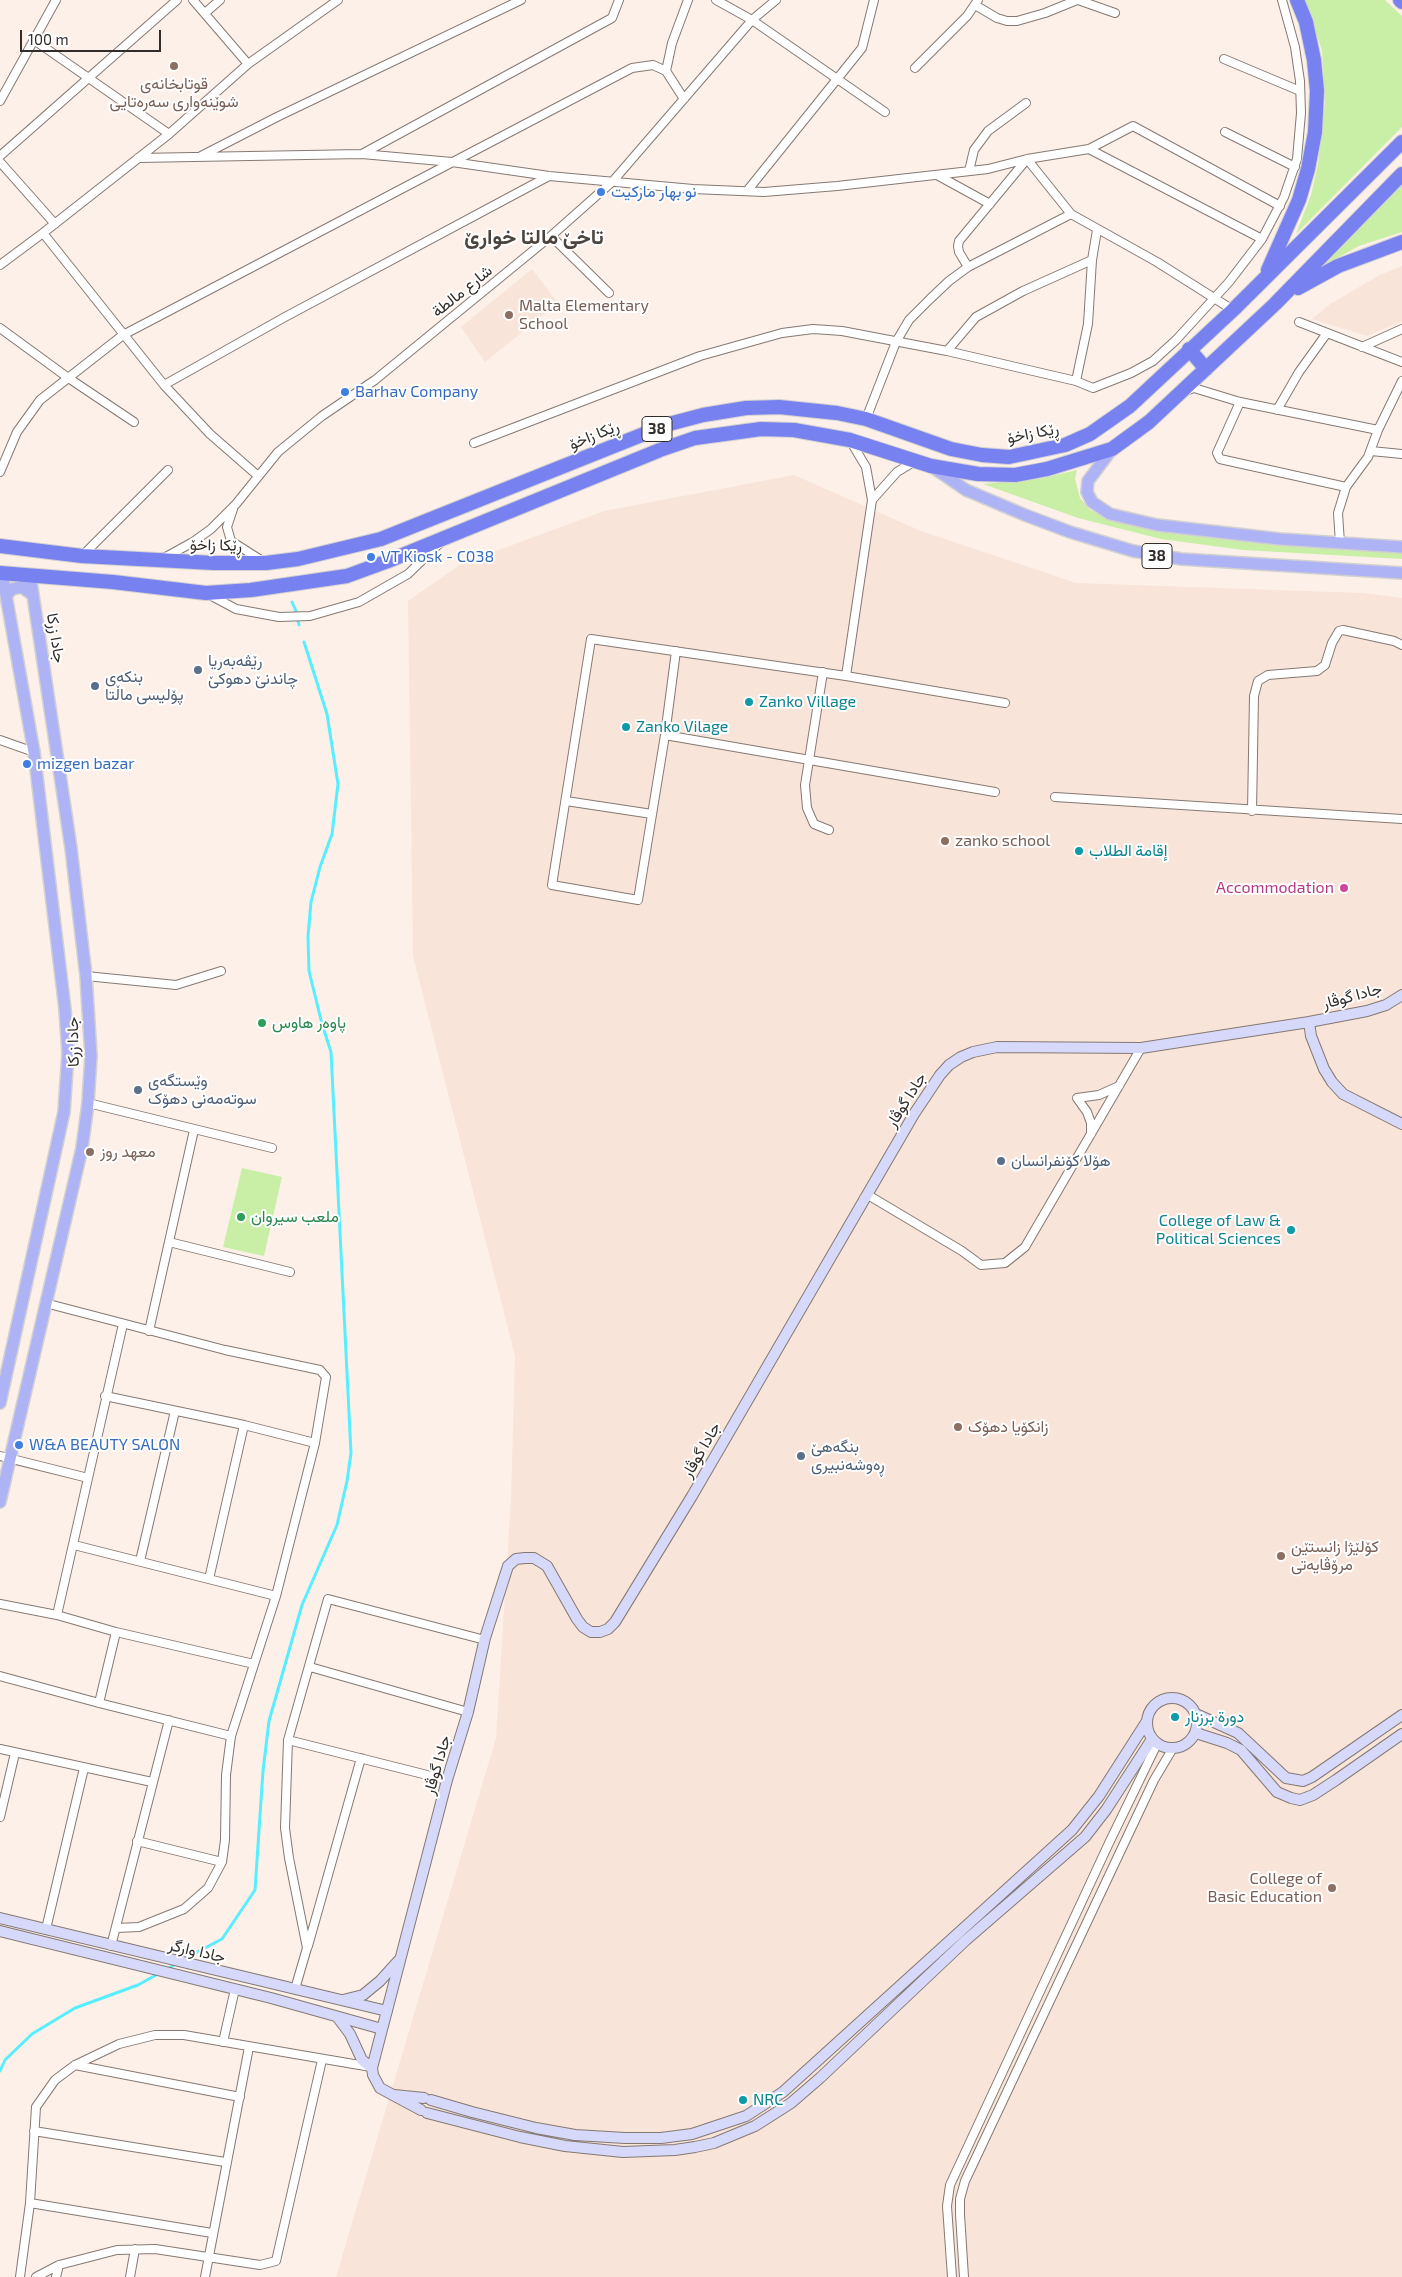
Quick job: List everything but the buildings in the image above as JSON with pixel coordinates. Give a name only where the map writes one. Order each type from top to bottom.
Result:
[{"type":"highway","points":[[1265,278],[1299,200],[1315,132],[1317,91],[1314,60],[1306,22],[1298,0]]},
{"type":"highway","name":"ڕێکا زاخۆ","points":[[0,546],[82,556],[160,561],[266,563],[327,553],[381,539],[669,424],[703,415],[746,408],[780,407],[838,413],[866,419],[951,449],[1009,457],[1065,445],[1090,434],[1113,419],[1142,395],[1189,349],[1233,310],[1402,142]]},
{"type":"highway","points":[[1275,304],[1402,174]]},
{"type":"highway","points":[[1275,304],[1306,283],[1338,266],[1402,242]]},
{"type":"highway","name":"38","points":[[1,573],[113,582],[206,594],[308,583],[347,576],[660,450],[696,438],[761,429],[794,430],[850,440],[931,466],[978,474],[1015,474],[1047,469],[1112,449],[1183,392],[1275,304]]},
{"type":"highway","points":[[1189,349],[1206,370]]},
{"type":"highway","points":[[381,539],[388,561]]},
{"type":"main road","name":"38","points":[[1112,449],[1088,481],[1087,492],[1092,502],[1110,514],[1157,525],[1340,543],[1402,547]]},
{"type":"main road","name":"38","points":[[931,466],[966,490],[1025,515],[1070,532],[1133,551],[1181,559],[1402,573]]},
{"type":"main road","name":"جادا زرکا","points":[[0,1403],[64,1112],[68,1074],[66,1024],[34,752],[1,573]]},
{"type":"main road","name":"جادا زرکا","points":[[0,1502],[5,1457],[45,1303],[82,1148],[88,1103],[91,1033],[86,976],[58,753],[30,576]]},
{"type":"main road","points":[[6,596],[12,589],[22,587],[33,595]]},
{"type":"street","points":[[0,102],[56,0]]},
{"type":"street","points":[[0,156],[177,0]]},
{"type":"street","points":[[193,0],[248,64]]},
{"type":"street","points":[[204,13],[220,0]]},
{"type":"street","points":[[0,264],[43,234],[169,134],[248,64],[338,0]]},
{"type":"street","points":[[199,157],[277,117],[521,0]]},
{"type":"street","points":[[362,154],[612,18],[619,0]]},
{"type":"street","points":[[666,71],[672,43],[688,0]]},
{"type":"street","points":[[716,0],[725,2],[885,112]]},
{"type":"street","name":"شارع مالطة","points":[[160,561],[203,535],[236,504],[278,452],[322,416],[375,380],[551,236],[613,180],[752,20],[776,0]]},
{"type":"street","points":[[747,191],[862,48],[874,0]]},
{"type":"street","points":[[914,68],[967,16],[976,3],[997,18],[1007,21],[1017,21],[1045,13],[1078,0],[1115,13]]},
{"type":"street","points":[[474,443],[700,356],[772,336],[813,329],[842,331],[947,351],[1076,381],[1093,388],[1131,373],[1153,361],[1176,340],[1242,267],[1262,239],[1280,206],[1295,167],[1301,129],[1300,91],[1295,47],[1282,0]]},
{"type":"street","points":[[34,40],[169,134]]},
{"type":"street","points":[[1224,59],[1300,91]]},
{"type":"street","points":[[0,472],[17,432],[40,400],[123,335],[632,68],[653,66],[666,71],[684,99]]},
{"type":"street","points":[[969,171],[974,150],[988,131],[1026,103]]},
{"type":"street","points":[[138,158],[362,154],[452,162],[549,176],[613,180],[693,189],[747,191],[837,186],[988,169],[1026,159],[1089,149],[1134,126],[1280,206]]},
{"type":"street","points":[[1225,132],[1295,167]]},
{"type":"street","points":[[1089,149],[1262,239]]},
{"type":"street","points":[[968,267],[959,252],[958,246],[960,241],[1026,159]]},
{"type":"street","points":[[1026,159],[1071,214],[1157,262],[1233,310]]},
{"type":"street","points":[[0,162],[55,224]]},
{"type":"street","points":[[937,175],[990,204]]},
{"type":"street","points":[[164,385],[285,317],[549,176]]},
{"type":"street","points":[[866,419],[896,342],[909,320],[930,299],[949,281],[968,267],[1071,214]]},
{"type":"street","points":[[1076,381],[1088,324],[1092,260],[1097,230]]},
{"type":"street","points":[[43,234],[164,385],[210,434],[257,476]]},
{"type":"street","points":[[551,236],[609,294]]},
{"type":"street","points":[[947,351],[976,317],[1023,291],[1092,260]]},
{"type":"street","points":[[1299,322],[1402,362]]},
{"type":"street","points":[[0,328],[67,377],[134,422]]},
{"type":"street","points":[[1362,347],[1402,329]]},
{"type":"street","points":[[1277,410],[1299,372],[1327,333]]},
{"type":"street","points":[[1340,543],[1338,513],[1346,488],[1371,451],[1378,430],[1402,381]]},
{"type":"street","points":[[1183,392],[1194,388],[1240,402],[1378,430]]},
{"type":"street","points":[[1240,402],[1217,453],[1220,459],[1346,488]]},
{"type":"street","points":[[846,676],[872,500],[866,467],[850,440]]},
{"type":"street","points":[[1371,451],[1402,454]]},
{"type":"street","points":[[872,500],[897,472],[915,461]]},
{"type":"street","points":[[82,556],[168,470]]},
{"type":"street","name":"شارع مالطة","points":[[236,504],[228,522],[228,535],[234,545],[251,552],[266,563]]},
{"type":"street","points":[[206,594],[236,609],[279,617],[310,616],[359,602],[408,574],[446,536]]},
{"type":"street","points":[[1252,811],[1254,696],[1258,682],[1268,675],[1317,671],[1325,666],[1332,643],[1339,631],[1342,630],[1394,641],[1402,645]]},
{"type":"street","points":[[676,652],[665,735],[638,900],[552,885],[591,639],[823,672],[1004,702]]},
{"type":"street","points":[[823,672],[805,785],[807,808],[814,824],[829,830]]},
{"type":"street","points":[[665,735],[995,792]]},
{"type":"street","points":[[0,740],[34,752]]},
{"type":"street","points":[[1055,797],[1252,811],[1402,819]]},
{"type":"street","points":[[566,801],[652,814]]},
{"type":"street","points":[[86,976],[176,985],[220,971]]},
{"type":"street","name":"جادا گوڤار","points":[[372,2068],[447,1780],[468,1712],[485,1640],[508,1566],[516,1559],[534,1558],[547,1566],[583,1627],[592,1632],[608,1629],[615,1622],[692,1496],[864,1198],[940,1075],[961,1056],[996,1047],[1141,1048],[1367,1011],[1402,996]]},
{"type":"street","name":"جادا گوڤار","points":[[1309,1022],[1311,1036],[1332,1082],[1343,1094],[1359,1104],[1402,1124]]},
{"type":"street","points":[[864,1198],[868,1195],[981,1265],[1005,1263],[1026,1248],[1141,1048]]},
{"type":"street","points":[[1091,1137],[1091,1123],[1087,1112],[1077,1098],[1099,1095],[1119,1086]]},
{"type":"street","points":[[88,1103],[272,1148]]},
{"type":"street","points":[[149,1331],[194,1130]]},
{"type":"street","points":[[169,1242],[290,1272]]},
{"type":"street","points":[[45,1303],[225,1350],[320,1370],[326,1377],[315,1443],[276,1596],[231,1736],[226,1775],[225,1840],[222,1862],[208,1888],[184,1909],[139,1927],[116,1928]]},
{"type":"street","points":[[57,1615],[74,1545],[105,1396],[123,1324]]},
{"type":"street","points":[[105,1396],[244,1425],[315,1443]]},
{"type":"street","points":[[140,1561],[175,1411]]},
{"type":"street","points":[[209,1579],[244,1425]]},
{"type":"street","points":[[5,1457],[88,1478]]},
{"type":"street","points":[[74,1545],[276,1596]]},
{"type":"street","points":[[307,1948],[288,1858],[284,1828],[288,1740],[328,1599],[485,1640]]},
{"type":"street","points":[[0,1604],[57,1615],[116,1632],[254,1664]]},
{"type":"street","points":[[99,1703],[116,1632]]},
{"type":"street","points":[[310,1667],[468,1712]]},
{"type":"street","points":[[0,1676],[231,1736]]},
{"type":"street","points":[[393,2095],[428,2099],[481,2114],[575,2135],[661,2138],[692,2134],[746,2116],[790,2086],[1072,1830],[1090,1808],[1147,1721],[1152,1707],[1158,1702],[1172,1698],[1187,1702],[1196,1714],[1196,1733],[1187,1744],[1173,1748],[1155,1741],[1148,1731],[1147,1721]]},
{"type":"street","points":[[1196,1714],[1238,1733],[1286,1778],[1303,1781],[1312,1777],[1402,1715]]},
{"type":"street","points":[[111,1946],[169,1720]]},
{"type":"street","points":[[1196,1733],[1227,1743],[1240,1750],[1277,1792],[1300,1800],[1313,1795],[1402,1734]]},
{"type":"street","points":[[288,1740],[447,1780]]},
{"type":"street","points":[[338,2018],[350,2034],[362,2060],[372,2068],[373,2075],[380,2088],[424,2112],[465,2124],[566,2146],[622,2152],[675,2150],[714,2144],[755,2126],[791,2103],[966,1940],[1085,1837],[1155,1741]]},
{"type":"street","points":[[952,2277],[946,2206],[950,2185],[1155,1741]]},
{"type":"street","points":[[964,2277],[960,2199],[965,2181],[1154,1780],[1173,1748]]},
{"type":"street","points":[[0,1749],[152,1782]]},
{"type":"street","points":[[0,1817],[15,1753]]},
{"type":"street","points":[[295,1989],[361,1758]]},
{"type":"street","points":[[46,1929],[84,1768]]},
{"type":"street","points":[[137,1841],[222,1862]]},
{"type":"street","name":"جادا وارگر","points":[[0,1918],[387,2012]]},
{"type":"street","name":"جادا وارگر","points":[[0,1931],[382,2028]]},
{"type":"street","points":[[341,2000],[363,1995],[380,1981],[401,1957]]},
{"type":"street","points":[[223,2042],[235,1990]]},
{"type":"street","points":[[20,2277],[30,2203],[36,2107],[55,2080],[75,2065],[119,2044],[155,2035],[184,2035],[372,2068]]},
{"type":"street","points":[[205,2277],[225,2162],[249,2047]]},
{"type":"street","points":[[36,2277],[59,2265],[117,2250],[135,2249],[156,2249],[260,2265],[273,2264],[278,2258],[322,2060]]},
{"type":"street","points":[[75,2065],[240,2097]]},
{"type":"street","points":[[34,2131],[225,2162]]},
{"type":"street","points":[[692,2134],[695,2147]]},
{"type":"street","points":[[30,2203],[212,2233]]},
{"type":"street","points":[[130,2277],[135,2249]]},
{"type":"street","points":[[56,2277],[59,2265]]},
{"type":"shaded area","points":[[1402,266],[1402,321],[1367,336],[1312,319],[1330,304],[1380,275]]},
{"type":"shaded area","name":"Malta Elementary School","points":[[532,269],[558,303],[485,362],[461,327]]},
{"type":"shaded area","name":"زانکۆیا دهۆک","points":[[794,475],[921,531],[1076,583],[1362,593],[1402,598],[1402,2277],[336,2277],[496,1738],[511,1499],[515,1356],[413,956],[408,601],[461,564],[604,511]]},
{"type":"green space","points":[[1305,0],[1385,0],[1402,16],[1402,127],[1296,234],[1311,195],[1318,164],[1325,103],[1322,51]]},
{"type":"green space","points":[[1402,185],[1402,232],[1359,246],[1317,269]]},
{"type":"green space","points":[[1077,470],[1075,479],[1080,498],[1090,510],[1104,515],[1402,550],[1402,559],[1243,550],[1161,539],[1078,518],[983,484],[1043,478]]},
{"type":"green space","points":[[242,1168],[282,1177],[264,1256],[223,1247]]},
{"type":"waterway","points":[[292,602],[296,611]]},
{"type":"waterway","points":[[298,621],[299,625]]},
{"type":"waterway","points":[[186,1958],[222,1939],[255,1890],[263,1771],[269,1721],[302,1605],[337,1525],[351,1453],[331,1052],[309,971],[308,937],[311,902],[320,867],[332,834],[338,784],[327,714],[304,642]]},
{"type":"waterway","points":[[169,1968],[174,1965]]},
{"type":"waterway","points":[[0,2071],[5,2060],[32,2034],[75,2008],[138,1985],[156,1975]]},
{"type":"place","name":"قوتابخانەی شوێنەواری سەرەتایی","points":[[174,66]]},
{"type":"place","name":"نو بهار ماركيت","points":[[601,192]]},
{"type":"place","name":"Malta Elementary School","points":[[509,315]]},
{"type":"place","name":"Barhav Company","points":[[345,392]]},
{"type":"place","name":"VT Kiosk - C038","points":[[371,557]]},
{"type":"place","name":"رێڤەبەریا چاندنێ دهوکێ","points":[[198,670]]},
{"type":"place","name":"بنکەی پۆلیسی ماڵتا","points":[[95,686]]},
{"type":"place","name":"Zanko Village","points":[[749,702]]},
{"type":"place","name":"Zanko Vilage","points":[[626,727]]},
{"type":"place","name":"mizgen bazar","points":[[27,764]]},
{"type":"place","name":"zanko school","points":[[945,841]]},
{"type":"place","name":"إقامة الطلاب","points":[[1079,851]]},
{"type":"place","name":"Accommodation","points":[[1344,888]]},
{"type":"place","name":"پاوەر هاوس","points":[[262,1023]]},
{"type":"place","name":"وێستگەی سوتەمەنی دهۆک","points":[[138,1090]]},
{"type":"place","name":"معهد روز","points":[[90,1152]]},
{"type":"place","name":"هۆلا كۆنفرانسان","points":[[1001,1161]]},
{"type":"place","name":"ملعب سيروان","points":[[241,1217]]},
{"type":"place","name":"College of Law & Political Sciences","points":[[1291,1230]]},
{"type":"place","name":"زانکۆیا دهۆک","points":[[958,1427]]},
{"type":"place","name":"W&A BEAUTY SALON","points":[[19,1445]]},
{"type":"place","name":"بنگه‌هێ ڕه‌وشه‌نبیرى","points":[[801,1456]]},
{"type":"place","name":"كۆلێژا زانستێن مرۆڤایەتی","points":[[1281,1556]]},
{"type":"place","name":"دورة برزنار","points":[[1175,1717]]},
{"type":"place","name":"College of Basic Education","points":[[1332,1888]]},
{"type":"place","name":"NRC","points":[[743,2100]]},
{"type":"district","name":"تاخێ مالتا خوارێ","points":[[534,237]]}]
